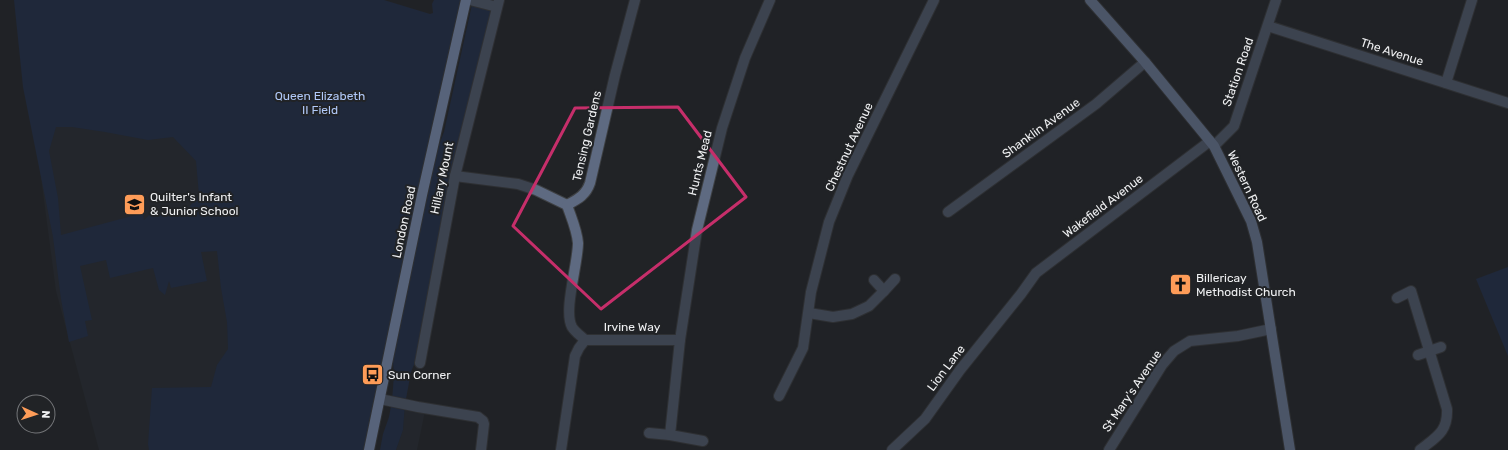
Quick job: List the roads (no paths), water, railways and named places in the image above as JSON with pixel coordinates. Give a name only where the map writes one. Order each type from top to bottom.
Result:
[{"type":"main road","name":"London Road","points":[[369,450],[422,196],[466,0]]},
{"type":"street","points":[[470,0],[498,4]]},
{"type":"street","name":"Tensing Gardens","points":[[567,205],[581,197],[587,190],[635,0]]},
{"type":"street","name":"Hunts Mead","points":[[670,435],[680,340],[697,230],[722,128],[744,58],[770,0]]},
{"type":"street","name":"Chestnut Avenue","points":[[779,396],[803,348],[811,292],[818,260],[829,222],[845,181],[934,0]]},
{"type":"street","name":"Western Road","points":[[1090,0],[1145,62],[1212,143],[1251,221],[1257,242],[1290,450]]},
{"type":"street","name":"Station Road","points":[[1212,143],[1234,126],[1276,0]]},
{"type":"street","points":[[1446,83],[1472,0]]},
{"type":"street","name":"Hillary Mount","points":[[420,363],[455,176],[498,4]]},
{"type":"street","name":"The Avenue","points":[[1268,26],[1508,103]]},
{"type":"street","name":"Shanklin Avenue","points":[[948,212],[1096,104],[1145,62]]},
{"type":"street","name":"Wakefield Avenue","points":[[1017,298],[1036,273],[1212,143]]},
{"type":"street","points":[[455,176],[518,184],[536,190],[567,205],[578,241],[576,263],[568,309],[569,318],[572,327],[585,340],[575,356],[561,450]]},
{"type":"street","points":[[809,313],[833,317],[852,314],[869,306],[895,279]]},
{"type":"street","points":[[874,280],[884,291]]},
{"type":"street","points":[[1397,298],[1415,289],[1429,351],[1446,410],[1446,427],[1420,450]]},
{"type":"street","name":"Lion Lane","points":[[892,450],[925,419],[960,370],[1017,298]]},
{"type":"street","name":"St Mary's Avenue","points":[[1109,450],[1162,365],[1174,351],[1190,341],[1238,336],[1271,329]]},
{"type":"street","name":"Irvine Way","points":[[585,340],[680,340]]},
{"type":"street","points":[[1418,355],[1441,347]]},
{"type":"street","points":[[380,399],[478,417],[484,424],[481,450]]},
{"type":"street","points":[[650,433],[703,441]]},
{"type":"place","name":"Quilter's Infant & Junior School","points":[[134,204]]},
{"type":"place","name":"Billericay Methodist Church","points":[[1181,285]]},
{"type":"place","name":"Sun Corner","points":[[373,375]]},
{"type":"park label","name":"Queen Elizabeth II Field","points":[[320,103]]}]
